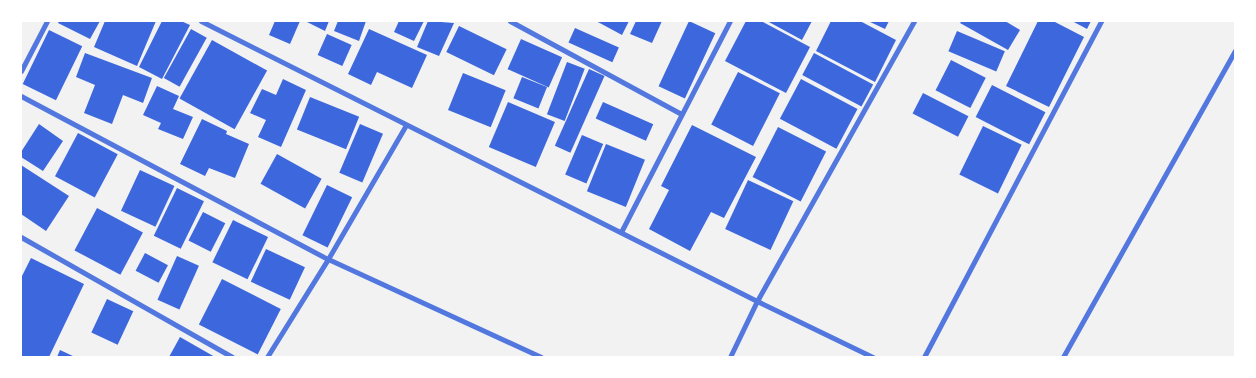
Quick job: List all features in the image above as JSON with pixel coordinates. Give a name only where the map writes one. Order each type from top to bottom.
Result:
[{"type":"street","points":[[21,71],[47,21]]},
{"type":"street","points":[[201,21],[757,301],[873,357]]},
{"type":"street","points":[[510,21],[681,114]]},
{"type":"street","points":[[621,232],[730,21]]},
{"type":"street","points":[[730,357],[757,301],[914,21]]},
{"type":"street","points":[[924,357],[1101,21]]},
{"type":"street","points":[[1063,357],[1235,51]]},
{"type":"street","points":[[21,96],[328,259],[541,357]]},
{"type":"street","points":[[267,357],[328,259],[406,125]]},
{"type":"street","points":[[21,238],[232,357]]},
{"type":"building","points":[[59,21],[100,21],[90,39],[58,23]]},
{"type":"building","points":[[105,21],[156,21],[137,66],[94,47]]},
{"type":"building","points":[[162,21],[181,21],[190,25],[162,79],[139,67]]},
{"type":"building","points":[[275,21],[300,21],[290,44],[269,35]]},
{"type":"building","points":[[305,21],[329,21],[325,31]]},
{"type":"building","points":[[338,21],[366,21],[359,41],[334,31]]},
{"type":"building","points":[[399,21],[424,21],[414,41],[394,32]]},
{"type":"building","points":[[428,21],[454,23],[439,56],[417,47]]},
{"type":"building","points":[[596,21],[629,21],[622,35]]},
{"type":"building","points":[[636,21],[662,21],[652,43],[630,34]]},
{"type":"building","points":[[689,21],[715,33],[685,99],[659,86]]},
{"type":"building","points":[[746,21],[761,21],[810,47],[786,93],[725,61]]},
{"type":"building","points":[[767,21],[812,21],[802,40]]},
{"type":"building","points":[[831,21],[860,21],[896,40],[875,82],[816,51]]},
{"type":"building","points":[[868,21],[889,21],[885,29]]},
{"type":"building","points":[[962,21],[1005,21],[1020,30],[1008,50],[960,23]]},
{"type":"building","points":[[1038,21],[1053,21],[1084,37],[1049,107],[1006,86]]},
{"type":"building","points":[[1072,21],[1091,21],[1087,29]]},
{"type":"building","points":[[459,26],[507,49],[494,75],[446,52]]},
{"type":"building","points":[[575,28],[619,48],[612,62],[568,43]]},
{"type":"building","points":[[191,29],[207,38],[180,87],[164,78]]},
{"type":"building","points":[[369,29],[427,55],[412,88],[377,72],[371,85],[348,74]]},
{"type":"building","points":[[49,30],[82,46],[56,100],[23,84]]},
{"type":"building","points":[[957,31],[1005,51],[996,72],[948,51]]},
{"type":"building","points":[[327,34],[352,45],[342,66],[318,55]]},
{"type":"building","points":[[521,39],[562,57],[549,87],[508,69]]},
{"type":"building","points":[[212,40],[267,71],[235,129],[180,99]]},
{"type":"building","points":[[85,53],[152,78],[143,103],[123,95],[112,124],[84,113],[95,85],[76,77]]},
{"type":"building","points":[[814,53],[873,84],[861,107],[802,75]]},
{"type":"building","points":[[951,60],[986,78],[970,108],[936,90]]},
{"type":"building","points":[[567,62],[585,69],[565,121],[547,114]]},
{"type":"building","points":[[589,69],[605,76],[570,153],[555,146]]},
{"type":"building","points":[[738,72],[780,93],[753,146],[711,125]]},
{"type":"building","points":[[463,73],[506,90],[491,127],[448,110]]},
{"type":"building","points":[[522,77],[547,87],[538,108],[513,98]]},
{"type":"building","points":[[283,79],[306,90],[281,147],[258,137],[266,120],[250,113],[262,89],[276,95]]},
{"type":"building","points":[[801,79],[858,109],[836,149],[780,119]]},
{"type":"building","points":[[992,85],[1045,112],[1029,144],[976,117]]},
{"type":"building","points":[[157,86],[179,96],[173,109],[193,117],[183,139],[158,129],[161,123],[143,115]]},
{"type":"building","points":[[923,93],[968,116],[958,137],[913,113]]},
{"type":"building","points":[[310,97],[359,117],[346,149],[297,129]]},
{"type":"building","points":[[508,102],[555,122],[536,167],[489,147]]},
{"type":"building","points":[[603,102],[653,124],[646,141],[596,118]]},
{"type":"building","points":[[202,119],[227,131],[226,134],[249,144],[235,178],[209,168],[205,176],[180,164]]},
{"type":"building","points":[[39,124],[63,141],[43,171],[21,157],[21,152]]},
{"type":"building","points":[[360,124],[383,134],[362,183],[339,173]]},
{"type":"building","points":[[692,125],[756,157],[724,218],[711,212],[690,251],[649,229],[669,190],[661,186]]},
{"type":"building","points":[[983,126],[1022,145],[998,193],[959,175]]},
{"type":"building","points":[[778,127],[826,152],[801,201],[753,177]]},
{"type":"building","points":[[78,133],[118,154],[95,197],[55,176]]},
{"type":"building","points":[[582,135],[603,144],[586,184],[565,175]]},
{"type":"building","points":[[606,144],[645,160],[626,207],[587,191]]},
{"type":"building","points":[[277,154],[322,179],[305,208],[261,184]]},
{"type":"building","points":[[21,165],[69,196],[46,231],[21,214]]},
{"type":"building","points":[[140,170],[174,186],[155,227],[121,211]]},
{"type":"building","points":[[748,180],[793,201],[770,250],[725,229]]},
{"type":"building","points":[[327,185],[352,197],[328,248],[302,235]]},
{"type":"building","points":[[177,188],[204,201],[181,249],[154,236]]},
{"type":"building","points":[[97,208],[143,232],[120,275],[74,250]]},
{"type":"building","points":[[203,212],[225,223],[211,252],[188,241]]},
{"type":"building","points":[[233,220],[268,237],[247,279],[212,262]]},
{"type":"building","points":[[266,249],[305,267],[290,300],[251,282]]},
{"type":"building","points":[[145,253],[168,265],[159,283],[136,271]]},
{"type":"building","points":[[177,256],[199,266],[179,310],[157,300]]},
{"type":"building","points":[[31,258],[84,284],[49,357],[21,357],[21,278]]},
{"type":"building","points":[[222,279],[281,309],[258,354],[199,324]]},
{"type":"building","points":[[107,299],[133,311],[118,345],[91,333]]},
{"type":"building","points":[[180,337],[215,357],[169,357]]},
{"type":"building","points":[[60,350],[75,357],[57,357]]}]
